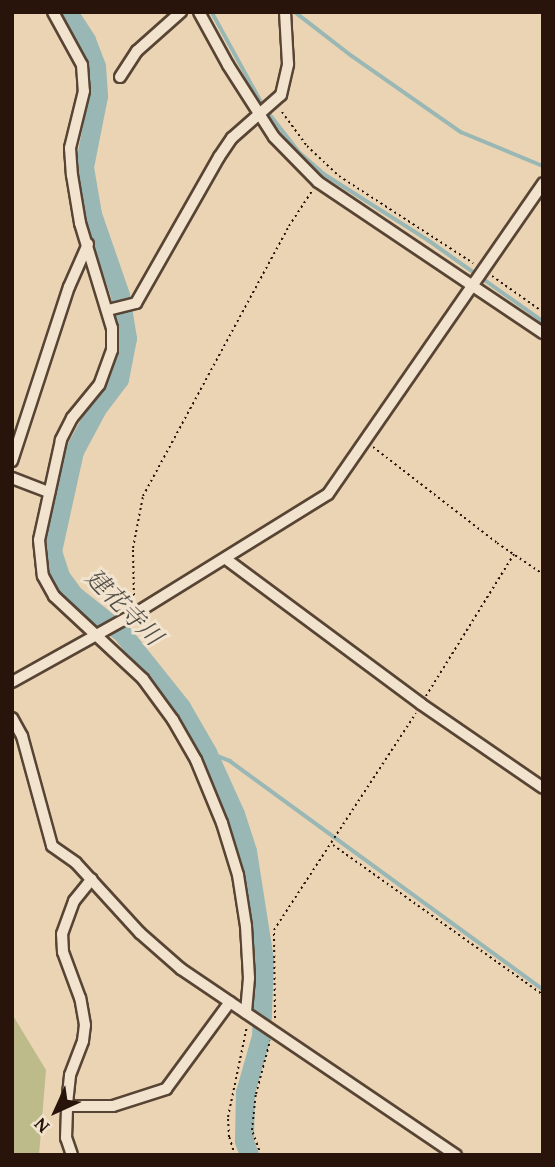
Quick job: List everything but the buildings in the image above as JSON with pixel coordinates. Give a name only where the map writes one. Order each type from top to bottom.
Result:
[{"type":"street","points":[[53,12],[82,65],[84,91],[70,148],[75,198],[112,328],[107,370],[72,418],[61,440],[39,540],[43,576],[54,596],[98,634],[143,679],[173,720],[196,760],[222,823],[239,875],[249,978],[246,1013]]},
{"type":"street","points":[[120,77],[137,51],[181,12]]},
{"type":"street","points":[[199,12],[274,137],[318,182],[543,333]]},
{"type":"street","points":[[108,310],[136,303],[232,138],[275,102],[286,78],[288,64],[285,12]]},
{"type":"street","points":[[12,682],[136,613],[328,495],[543,183]]},
{"type":"street","points":[[12,461],[69,287],[88,244]]},
{"type":"street","points":[[12,478],[49,492]]},
{"type":"street","points":[[226,559],[421,704],[543,788]]},
{"type":"street","points":[[12,718],[22,736],[52,846],[92,879],[140,933],[181,969],[456,1155]]},
{"type":"street","points":[[72,1155],[66,1138],[70,1075],[83,1041],[85,1026],[80,998],[63,951],[62,934],[74,901],[92,879]]},
{"type":"street","points":[[67,1106],[99,1108],[166,1089],[230,1002]]},
{"type":"path","points":[[275,102],[307,146],[339,176],[426,229],[543,312]]},
{"type":"path","points":[[136,613],[131,578],[132,548],[143,496],[289,226],[318,182]]},
{"type":"path","points":[[367,442],[543,574]]},
{"type":"path","points":[[261,1155],[252,1130],[262,1063],[273,1031],[277,1001],[274,930],[332,844],[514,554]]},
{"type":"path","points":[[332,844],[543,995]]},
{"type":"path","points":[[235,1155],[229,1137],[228,1117],[245,1042],[246,1013]]},
{"type":"shaded area","points":[[12,1014],[46,1070],[39,1155],[12,1155]]},
{"type":"waterway","name":"建花寺川","points":[[68,12],[86,40],[96,66],[98,96],[84,167],[92,214],[120,295],[127,338],[119,379],[96,410],[74,451],[52,551],[60,576],[74,595],[122,633],[181,707],[207,752],[235,814],[247,851],[264,959],[261,1036],[245,1092],[244,1141],[249,1155]]},
{"type":"waterway","points":[[212,12],[263,105]]},
{"type":"waterway","points":[[295,12],[352,56],[461,132],[543,166]]},
{"type":"waterway","points":[[268,112],[299,152],[324,174],[428,240],[543,321]]},
{"type":"waterway","points":[[207,752],[230,761],[543,989]]}]
